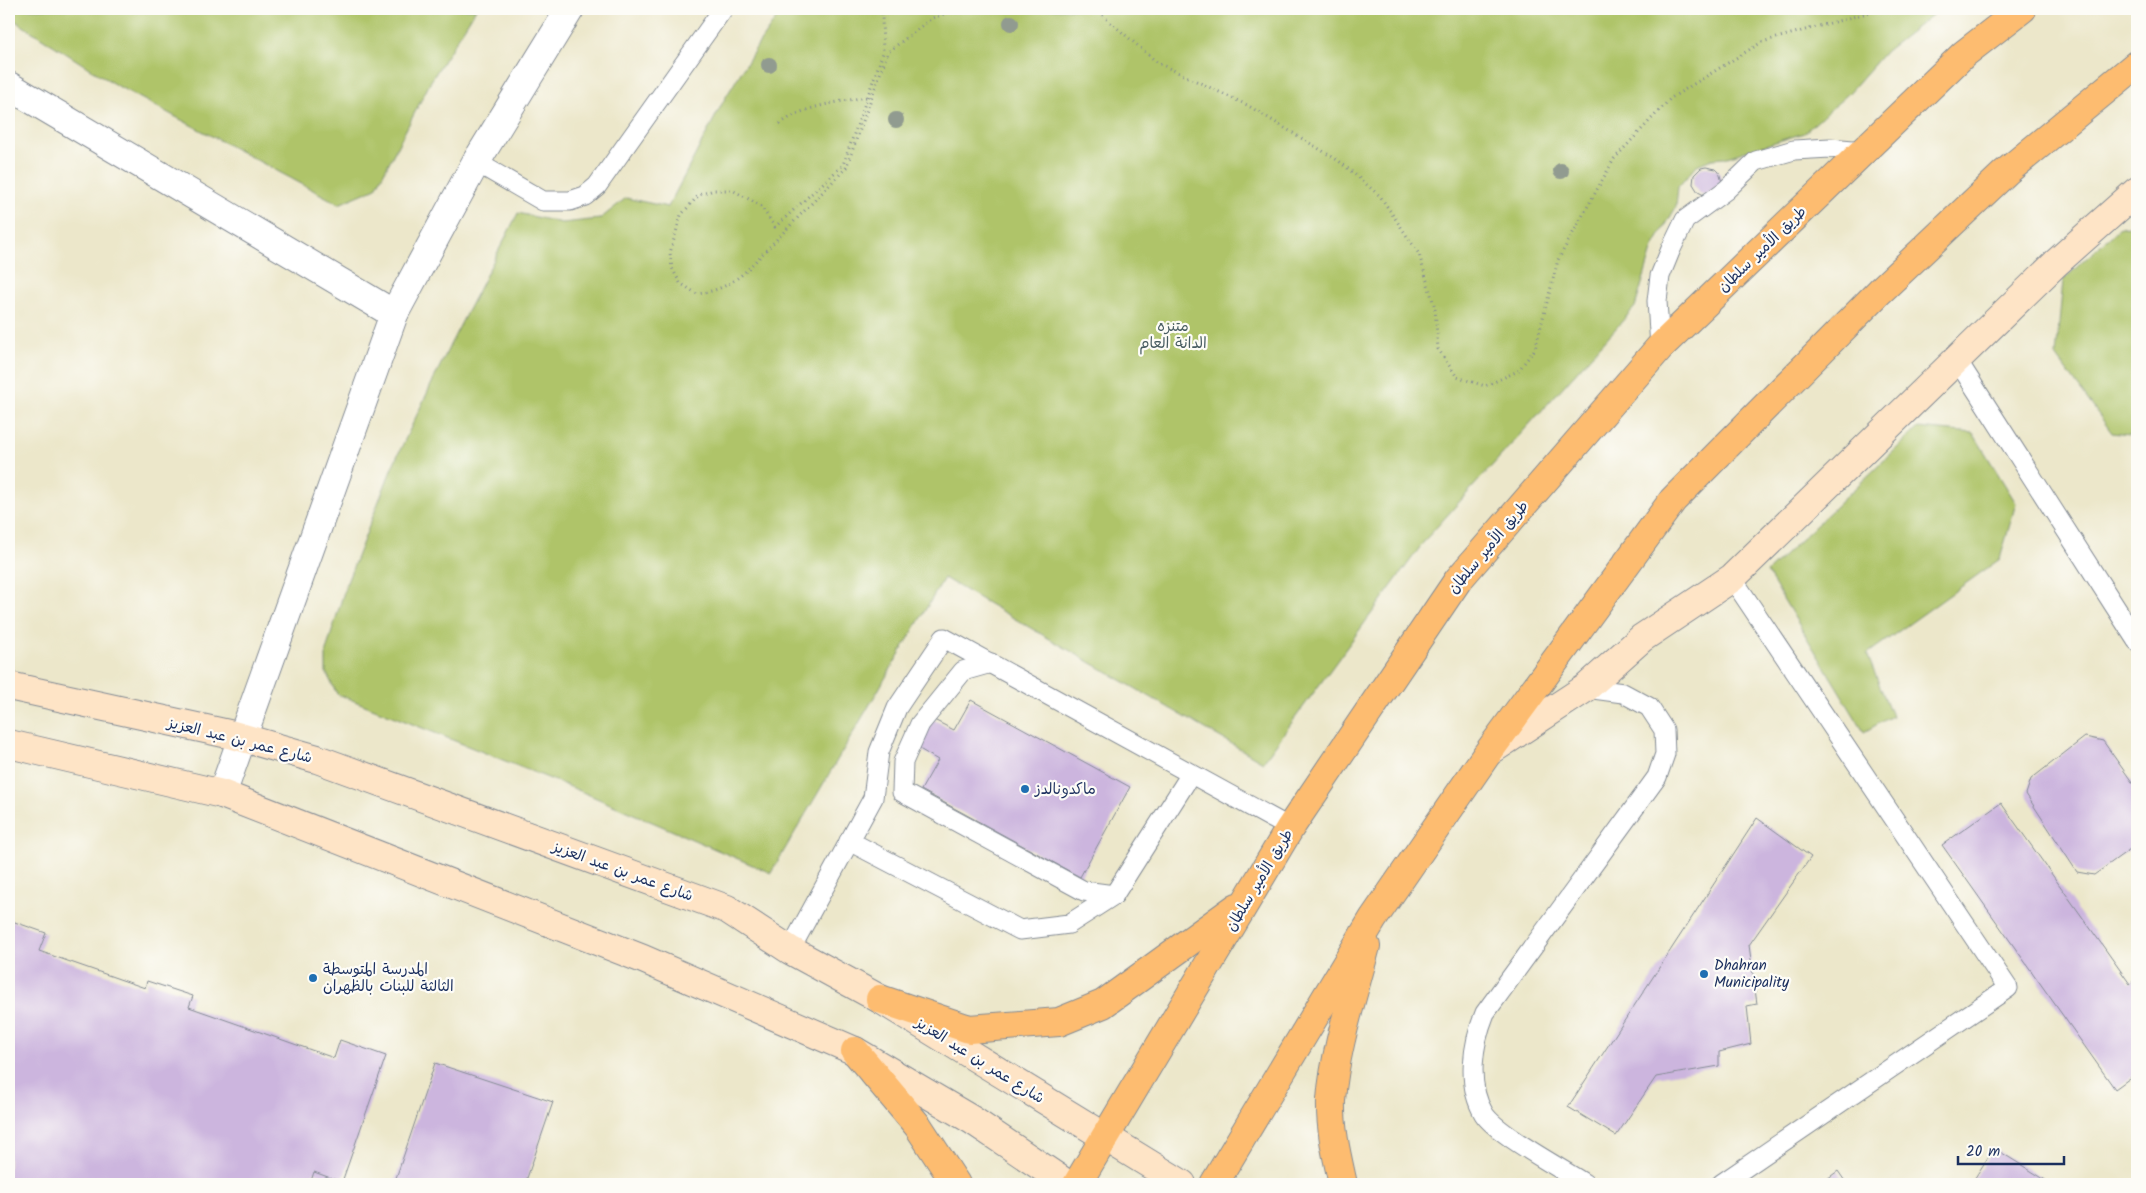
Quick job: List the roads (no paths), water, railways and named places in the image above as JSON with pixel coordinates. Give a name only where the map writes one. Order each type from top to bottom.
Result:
[{"type":"main road","name":"طريق الأمير سلطان","points":[[1078,1184],[1290,828],[1458,580],[1660,347],[1964,54],[2022,9]]},
{"type":"main road","points":[[1214,1184],[1373,919],[1487,754],[1674,500],[1880,291],[2006,172],[2137,64]]},
{"type":"main road","points":[[880,998],[969,1029],[1059,1022],[1103,1004],[1247,900]]},
{"type":"main road","points":[[1343,1184],[1333,1142],[1331,1101],[1338,1058],[1373,919]]},
{"type":"main road","points":[[855,1051],[918,1126],[956,1184]]},
{"type":"street","points":[[222,794],[394,314],[476,162],[570,9]]},
{"type":"street","points":[[9,86],[394,314]]},
{"type":"street","points":[[1487,754],[1586,688],[1642,638],[1732,578],[2056,262],[2137,191]]},
{"type":"street","name":"شارع عمر بن عبد العزيز","points":[[9,686],[242,738],[317,759],[727,909],[790,950],[880,998],[1182,1184]]},
{"type":"street","points":[[9,744],[222,794],[643,959],[855,1051],[972,1120],[1067,1184]]},
{"type":"lane","points":[[476,162],[543,201],[570,202],[585,196],[597,186],[723,9]]},
{"type":"lane","points":[[1660,347],[1657,301],[1660,276],[1686,220],[1726,190],[1756,161],[1794,150],[1830,148],[1864,151]]},
{"type":"lane","points":[[1957,360],[2137,641]]},
{"type":"lane","points":[[1721,1184],[2008,988],[1732,578]]},
{"type":"lane","points":[[790,950],[873,798],[879,752],[897,708],[944,638],[1290,828]]},
{"type":"lane","points":[[991,664],[963,671],[920,724],[903,762],[902,792],[1084,892],[1114,895]]},
{"type":"lane","points":[[1585,1184],[1497,1128],[1484,1114],[1474,1086],[1474,1074],[1477,1032],[1485,1013],[1657,777],[1665,754],[1664,730],[1649,707],[1622,693],[1586,688]]},
{"type":"lane","points":[[848,841],[1020,930],[1069,924],[1114,895],[1191,774]]},
{"type":"place","name":"ماكدونالدز","points":[[1025,789]]},
{"type":"place","name":"Dhahran Municipality","points":[[1704,974]]},
{"type":"place","name":"المدرسة المتوسطة الثالثة للبنات بالظهران","points":[[313,978]]},
{"type":"park label","name":"متنزه الدانة العام","points":[[1173,334]]}]
